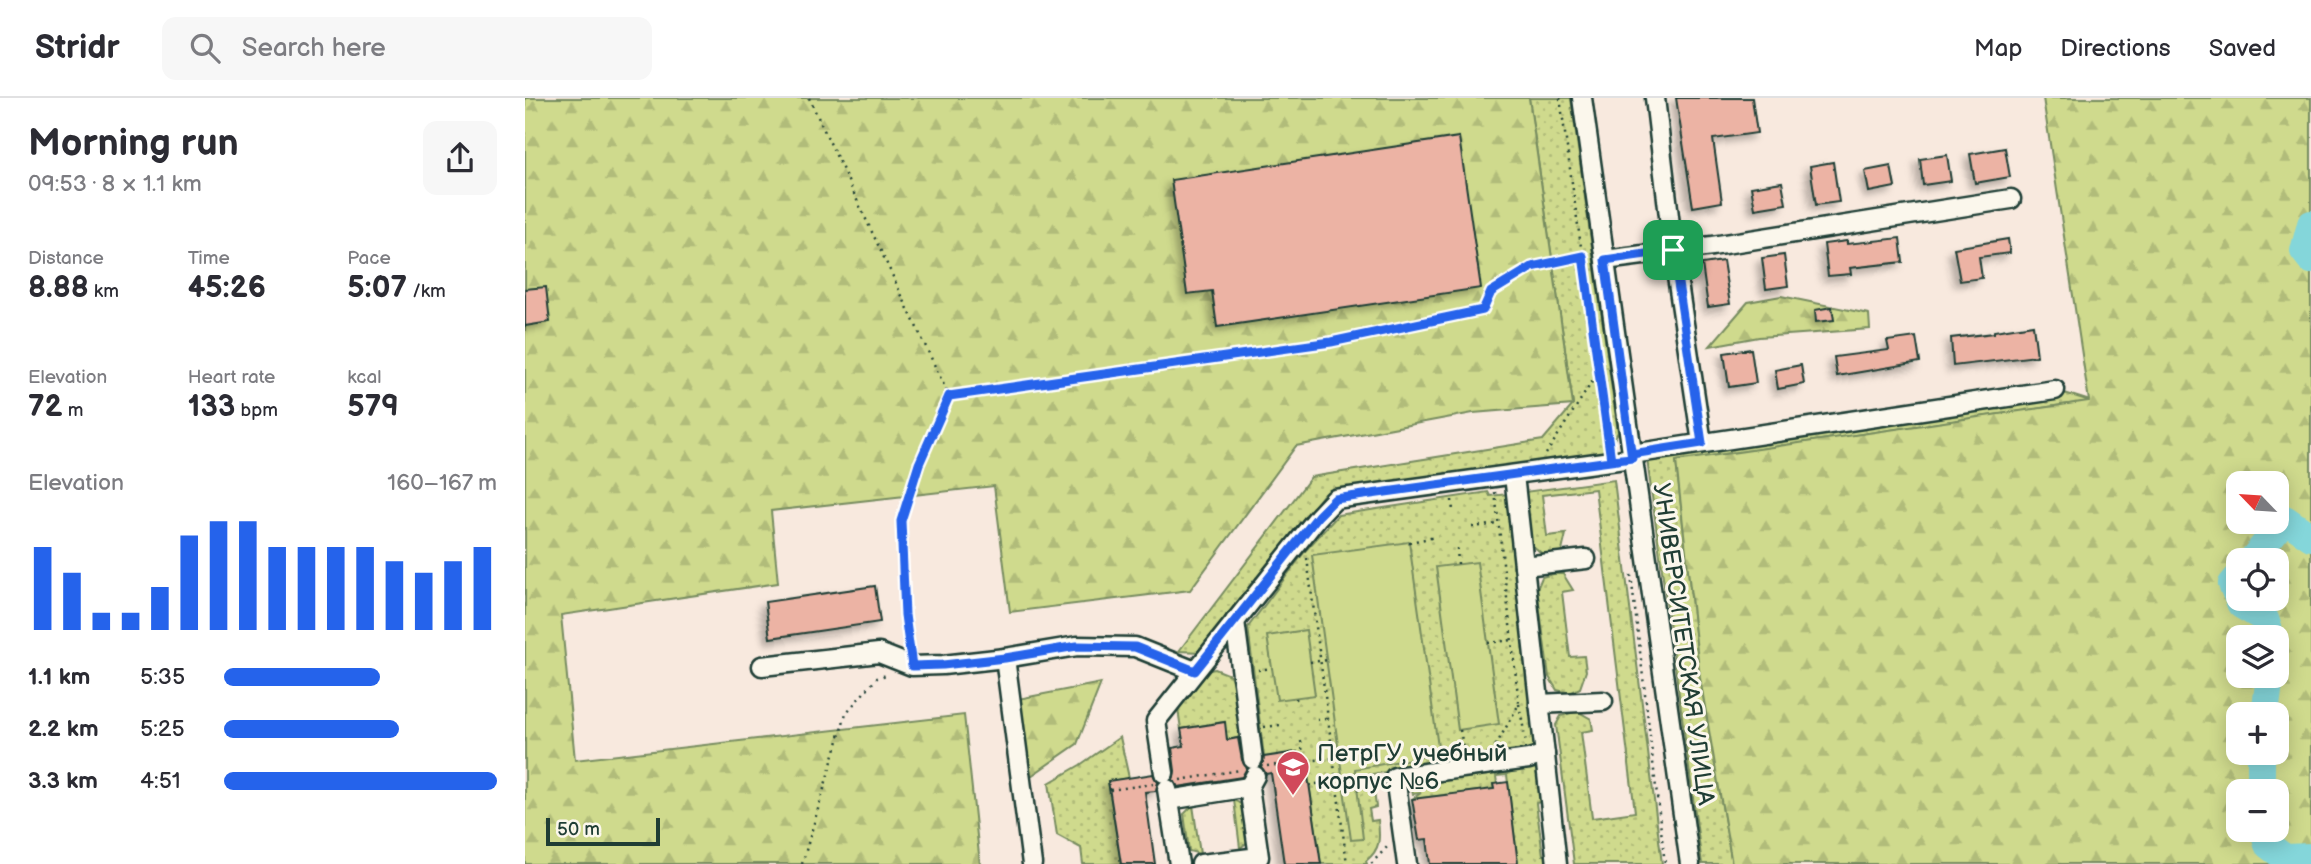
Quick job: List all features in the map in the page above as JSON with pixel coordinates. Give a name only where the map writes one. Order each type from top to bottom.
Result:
[{"type":"street","name":"УНИВЕРСИТЕТСКАЯ УЛИЦА","points":[[1582,98],[1690,864]]},
{"type":"street","points":[[1655,98],[1673,250],[1702,443]]},
{"type":"street","points":[[1605,260],[2011,199]]},
{"type":"street","points":[[1178,864],[1156,721],[1318,516],[1335,499],[1534,472],[1702,443],[2055,390]]},
{"type":"street","points":[[1514,475],[1539,704],[1537,756],[1557,864]]},
{"type":"street","points":[[1524,566],[1586,559]]},
{"type":"street","points":[[1201,864],[1259,857],[1253,772],[1235,621]]},
{"type":"street","points":[[762,666],[879,653],[912,666],[943,665],[1077,646],[1135,647],[1195,671]]},
{"type":"street","points":[[1005,658],[1032,864]]},
{"type":"street","points":[[1539,704],[1603,701]]},
{"type":"street","points":[[1407,864],[1395,778],[1537,756]]},
{"type":"street","points":[[1167,785],[1253,772]]},
{"type":"path","points":[[802,864],[846,713],[877,678],[912,666],[905,615],[901,521],[919,464],[949,396],[809,98]]},
{"type":"path","points":[[1560,98],[1611,460]]},
{"type":"path","points":[[949,396],[1331,342],[1470,313],[1483,310],[1491,292],[1532,267],[1583,256]]},
{"type":"path","points":[[1534,472],[1599,371]]},
{"type":"path","points":[[1451,498],[1453,510]]},
{"type":"path","points":[[1472,527],[1498,524]]},
{"type":"path","points":[[1409,542],[1436,537]]},
{"type":"path","points":[[1457,548],[1458,564]]},
{"type":"path","points":[[1306,550],[1347,864]]},
{"type":"path","points":[[1631,573],[1665,864]]},
{"type":"path","points":[[1489,643],[1512,640]]},
{"type":"path","points":[[1310,663],[1328,660]]},
{"type":"path","points":[[1254,671],[1272,668]]},
{"type":"path","points":[[1296,698],[1297,705]]},
{"type":"path","points":[[1519,704],[1537,756]]},
{"type":"path","points":[[1317,720],[1328,719]]},
{"type":"path","points":[[1261,727],[1281,725]]},
{"type":"path","points":[[1460,730],[1465,760]]},
{"type":"path","points":[[1301,741],[1304,760]]},
{"type":"path","points":[[1110,790],[1167,785],[1253,772],[1304,760],[1333,758]]},
{"type":"path","points":[[1309,785],[1336,782]]},
{"type":"path","points":[[1357,790],[1373,789]]},
{"type":"green space","points":[[525,98],[1529,98],[1573,405],[1473,413],[1296,446],[1190,590],[1010,612],[994,486],[771,511],[778,583],[561,615],[575,760],[964,715],[980,864],[525,864]]},
{"type":"green space","points":[[1529,98],[1571,98],[1618,432],[1609,448],[1594,456],[1323,495],[1202,652],[1179,651],[1311,477],[1543,440],[1573,405]]},
{"type":"green space","points":[[2043,98],[2311,98],[2311,864],[1732,864],[1700,678],[1676,461],[2089,401]]},
{"type":"green space","points":[[1781,296],[1869,314],[1870,329],[1759,337],[1710,346],[1748,302]]},
{"type":"green space","points":[[2055,390],[2090,401],[1676,461],[1700,678],[1732,864],[1702,864],[1646,452]]},
{"type":"green space","points":[[1614,480],[1662,864],[1574,864],[1556,725],[1561,716],[1577,711],[1591,719],[1593,730],[1581,732],[1592,818],[1635,812],[1595,489],[1542,495],[1547,536],[1566,534],[1562,551],[1546,557],[1532,545],[1524,492]]},
{"type":"green space","points":[[1488,492],[1490,496],[1508,494],[1540,737],[1535,748],[1372,774],[1376,807],[1369,809],[1371,821],[1378,820],[1379,832],[1374,852],[1366,861],[1367,864],[1321,864],[1307,771],[1300,771],[1264,757],[1248,627],[1306,550],[1338,515]]},
{"type":"green space","points":[[1409,542],[1439,754],[1355,769],[1363,839],[1351,840],[1312,555]]},
{"type":"green space","points":[[1477,562],[1499,724],[1458,730],[1436,567]]},
{"type":"green space","points":[[1563,574],[1573,590],[1562,592],[1570,657],[1584,656],[1586,671],[1580,688],[1570,693],[1557,690],[1549,677],[1537,589],[1542,577]]},
{"type":"green space","points":[[1306,630],[1315,695],[1277,700],[1267,636]]},
{"type":"green space","points":[[1215,669],[1230,675],[1234,687],[1240,732],[1238,738],[1227,740],[1224,722],[1181,729],[1178,709],[1205,671]]},
{"type":"green space","points":[[1101,683],[1077,744],[1031,776],[1018,699]]},
{"type":"green space","points":[[1120,737],[1129,778],[1108,781],[1121,864],[1083,864],[1081,848],[1057,835],[1049,783]]},
{"type":"green space","points":[[1545,761],[1550,800],[1536,803],[1543,855],[1556,854],[1557,864],[1518,864],[1507,775],[1496,776],[1497,784],[1493,784],[1494,789],[1412,799],[1421,793],[1413,794],[1411,783]]},
{"type":"green space","points":[[1234,800],[1244,806],[1249,841],[1240,848]]},
{"type":"green space","points":[[1193,805],[1200,854],[1189,851],[1184,814]]},
{"type":"building","points":[[1676,98],[1752,98],[1757,133],[1713,139],[1722,202],[1693,207]]},
{"type":"building","points":[[1459,137],[1481,288],[1217,327],[1212,291],[1187,294],[1171,180]]},
{"type":"building","points":[[2005,148],[2010,177],[1975,183],[1970,154]]},
{"type":"building","points":[[1947,155],[1951,181],[1923,185],[1920,159]]},
{"type":"building","points":[[1833,162],[1839,202],[1816,205],[1810,166]]},
{"type":"building","points":[[1891,166],[1895,187],[1869,192],[1865,171]]},
{"type":"building","points":[[1782,182],[1786,204],[1755,209],[1751,187]]},
{"type":"building","points":[[1900,238],[1903,262],[1850,268],[1851,274],[1828,276],[1824,244]]},
{"type":"building","points":[[2008,239],[2010,253],[1979,257],[1982,278],[1960,281],[1954,248]]},
{"type":"building","points":[[1784,255],[1788,286],[1766,289],[1762,258]]},
{"type":"building","points":[[1723,261],[1730,304],[1708,307],[1702,264]]},
{"type":"building","points":[[546,287],[550,322],[525,326],[525,289]]},
{"type":"building","points":[[1832,307],[1834,320],[1816,322],[1815,310]]},
{"type":"building","points":[[2033,325],[2037,356],[1953,366],[1951,338]]},
{"type":"building","points":[[1916,337],[1920,362],[1837,376],[1834,357],[1889,350],[1887,341]]},
{"type":"building","points":[[1751,349],[1756,383],[1729,387],[1724,353]]},
{"type":"building","points":[[1801,365],[1804,384],[1778,389],[1775,370]]},
{"type":"building","points":[[875,586],[880,622],[770,638],[765,602]]},
{"type":"building","points":[[1225,722],[1227,740],[1238,738],[1242,760],[1247,768],[1242,777],[1178,787],[1173,780],[1175,771],[1172,748],[1184,746],[1181,729]]},
{"type":"building","points":[[1297,752],[1300,771],[1307,770],[1321,864],[1284,864],[1271,773],[1266,774],[1261,767],[1264,757]]},
{"type":"building","points":[[1153,774],[1158,782],[1156,791],[1145,792],[1155,864],[1121,864],[1108,781]]},
{"type":"building","points":[[1508,782],[1518,864],[1430,864],[1427,839],[1419,840],[1412,799],[1494,789],[1493,784]]},
{"type":"waterway","points":[[2311,224],[2304,251],[2311,260]]},
{"type":"waterway","points":[[2262,548],[2285,519],[2311,537]]},
{"type":"waterway","points":[[2251,611],[2265,619],[2267,625]]},
{"type":"waterway","points":[[2267,702],[2268,688]]},
{"type":"waterway","points":[[2261,765],[2261,779]]},
{"type":"waterway","points":[[2267,842],[2285,858],[2311,857]]},
{"type":"place","name":"ПетрГУ, учебный корпус №6","points":[[1293,797]]},
{"type":"route","points":[[1673,250],[1605,260],[1632,458],[1611,460],[1583,256],[1532,267],[1491,292],[1483,310],[1331,342],[949,396],[919,464],[901,521],[905,615],[912,666],[1005,658],[1077,646],[1135,647],[1195,671],[1318,516],[1335,499],[1632,458],[1632,454],[1702,443],[1673,250]]}]
